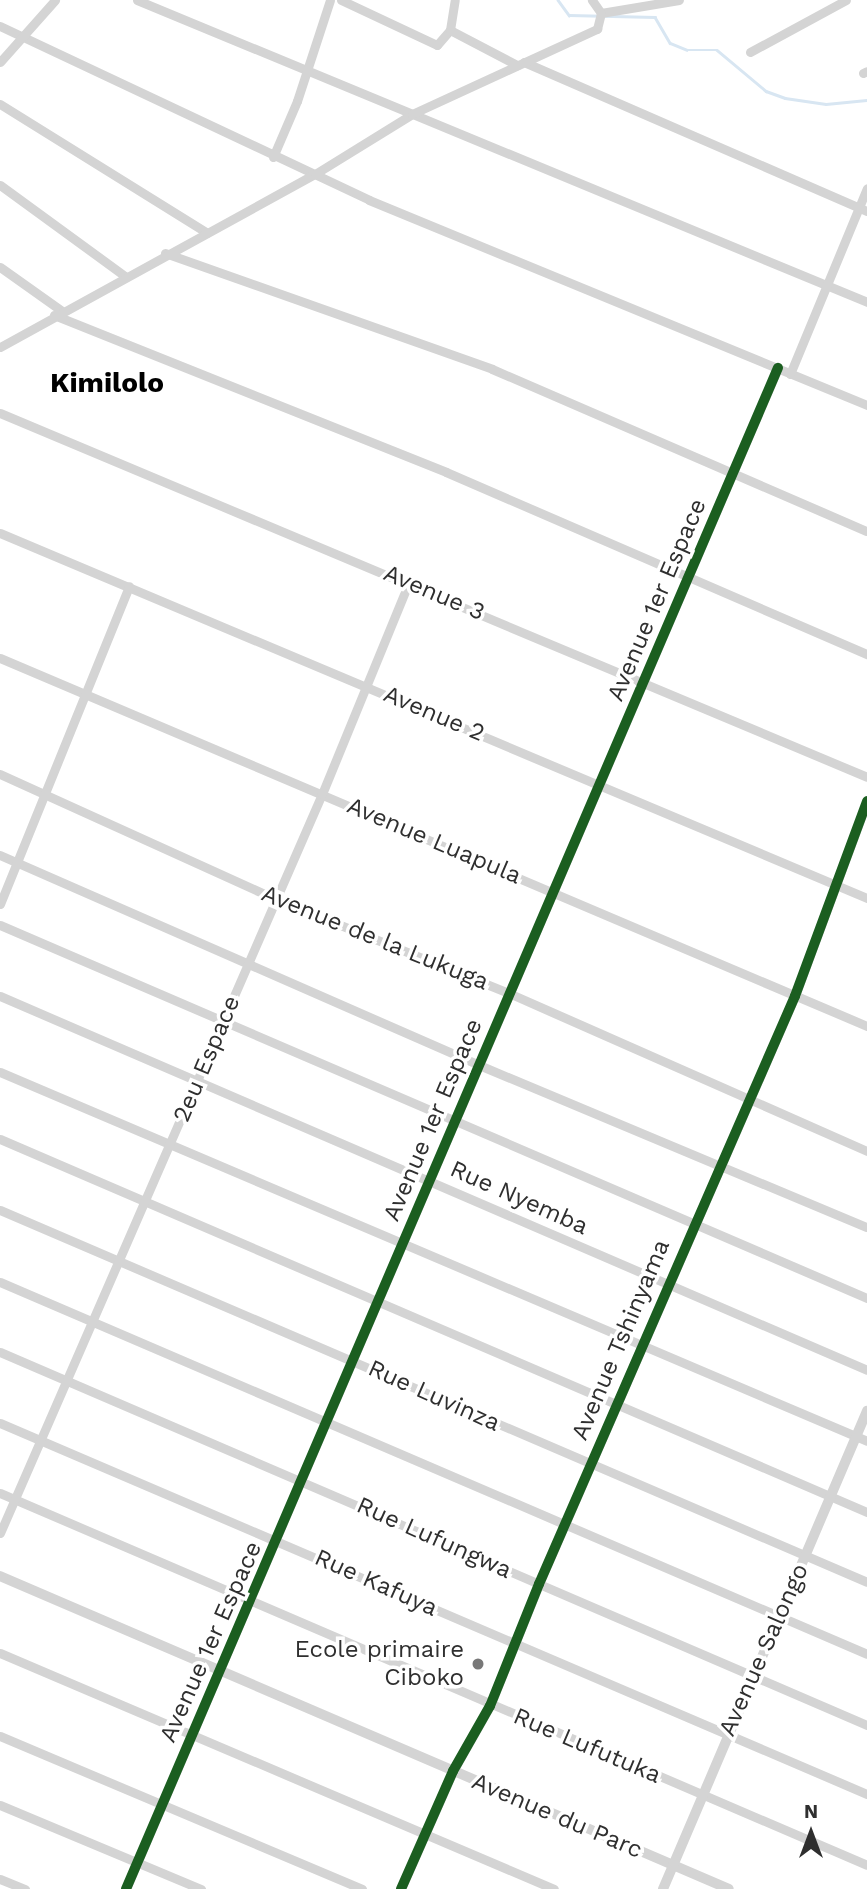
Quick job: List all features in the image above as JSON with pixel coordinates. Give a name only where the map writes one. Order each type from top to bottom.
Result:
[{"type":"street","points":[[0,62],[55,0]]},
{"type":"street","points":[[137,0],[867,302]]},
{"type":"street","points":[[273,157],[330,0]]},
{"type":"street","points":[[341,0],[438,45],[450,30]]},
{"type":"street","points":[[454,0],[447,25],[450,30],[863,209]]},
{"type":"street","points":[[592,0],[601,19]]},
{"type":"street","points":[[750,52],[845,0]]},
{"type":"street","points":[[0,346],[165,253],[208,233],[314,174],[412,114],[521,63],[601,19],[676,1]]},
{"type":"street","points":[[0,26],[273,157],[461,240],[867,405]]},
{"type":"street","points":[[0,104],[208,233]]},
{"type":"street","points":[[0,185],[125,276]]},
{"type":"street","points":[[790,374],[825,285],[863,209],[867,188]]},
{"type":"street","points":[[165,253],[492,369],[867,531]]},
{"type":"street","points":[[0,267],[58,313],[446,472],[867,654]]},
{"type":"street","name":"Avenue 1er Espace","points":[[126,1889],[279,1539],[352,1360],[778,369]]},
{"type":"street","name":"Avenue 3","points":[[0,412],[867,777]]},
{"type":"street","name":"Avenue 2","points":[[0,533],[867,898]]},
{"type":"street","name":"2eu Espace","points":[[0,1534],[173,1142],[322,794],[409,582]]},
{"type":"street","points":[[0,904],[89,693],[129,586]]},
{"type":"street","name":"Avenue Luapula","points":[[0,659],[89,693],[867,1026]]},
{"type":"street","name":"Avenue de la Lukuga","points":[[0,774],[276,898],[510,994],[867,1151]]},
{"type":"street","name":"Avenue Tshinyama","points":[[401,1889],[453,1771],[491,1706],[539,1584],[795,996],[833,883],[867,802]]},
{"type":"street","points":[[0,855],[249,961],[479,1065],[867,1227]]},
{"type":"street","points":[[0,925],[867,1297]]},
{"type":"street","name":"Rue Nyemba","points":[[0,996],[867,1370]]},
{"type":"street","points":[[0,1072],[173,1142],[862,1438]]},
{"type":"street","points":[[0,1139],[867,1512]]},
{"type":"street","name":"Rue Luvinza","points":[[0,1210],[121,1259],[590,1465],[867,1583]]},
{"type":"street","points":[[0,1282],[328,1420],[564,1526],[867,1654]]},
{"type":"street","name":"Rue Lufungwa","points":[[0,1352],[867,1724]]},
{"type":"street","name":"Avenue Salongo","points":[[663,1889],[727,1734],[781,1617],[831,1497],[862,1438],[867,1411]]},
{"type":"street","name":"Rue Kafuya","points":[[0,1423],[279,1539],[514,1645],[867,1794]]},
{"type":"street","name":"Rue Lufutuka","points":[[0,1493],[491,1706],[867,1865]]},
{"type":"street","name":"Avenue du Parc","points":[[0,1576],[729,1889]]},
{"type":"street","points":[[0,1653],[193,1732],[554,1889]]},
{"type":"street","points":[[0,1736],[165,1802],[362,1889]]},
{"type":"street","points":[[0,1805],[201,1889]]},
{"type":"street","points":[[0,1879],[25,1889]]},
{"type":"waterway","points":[[558,0],[569,15],[655,17],[670,43],[687,50],[717,50],[766,91],[785,98],[826,104],[867,100]]},
{"type":"cycle path","points":[[126,1889],[778,368]]},
{"type":"cycle path","points":[[401,1889],[453,1771],[490,1706],[539,1584],[795,996],[867,801]]},
{"type":"place","name":"Ecole primaire Ciboko","points":[[478,1664]]},
{"type":"district","name":"Kimilolo","points":[[107,383]]}]
